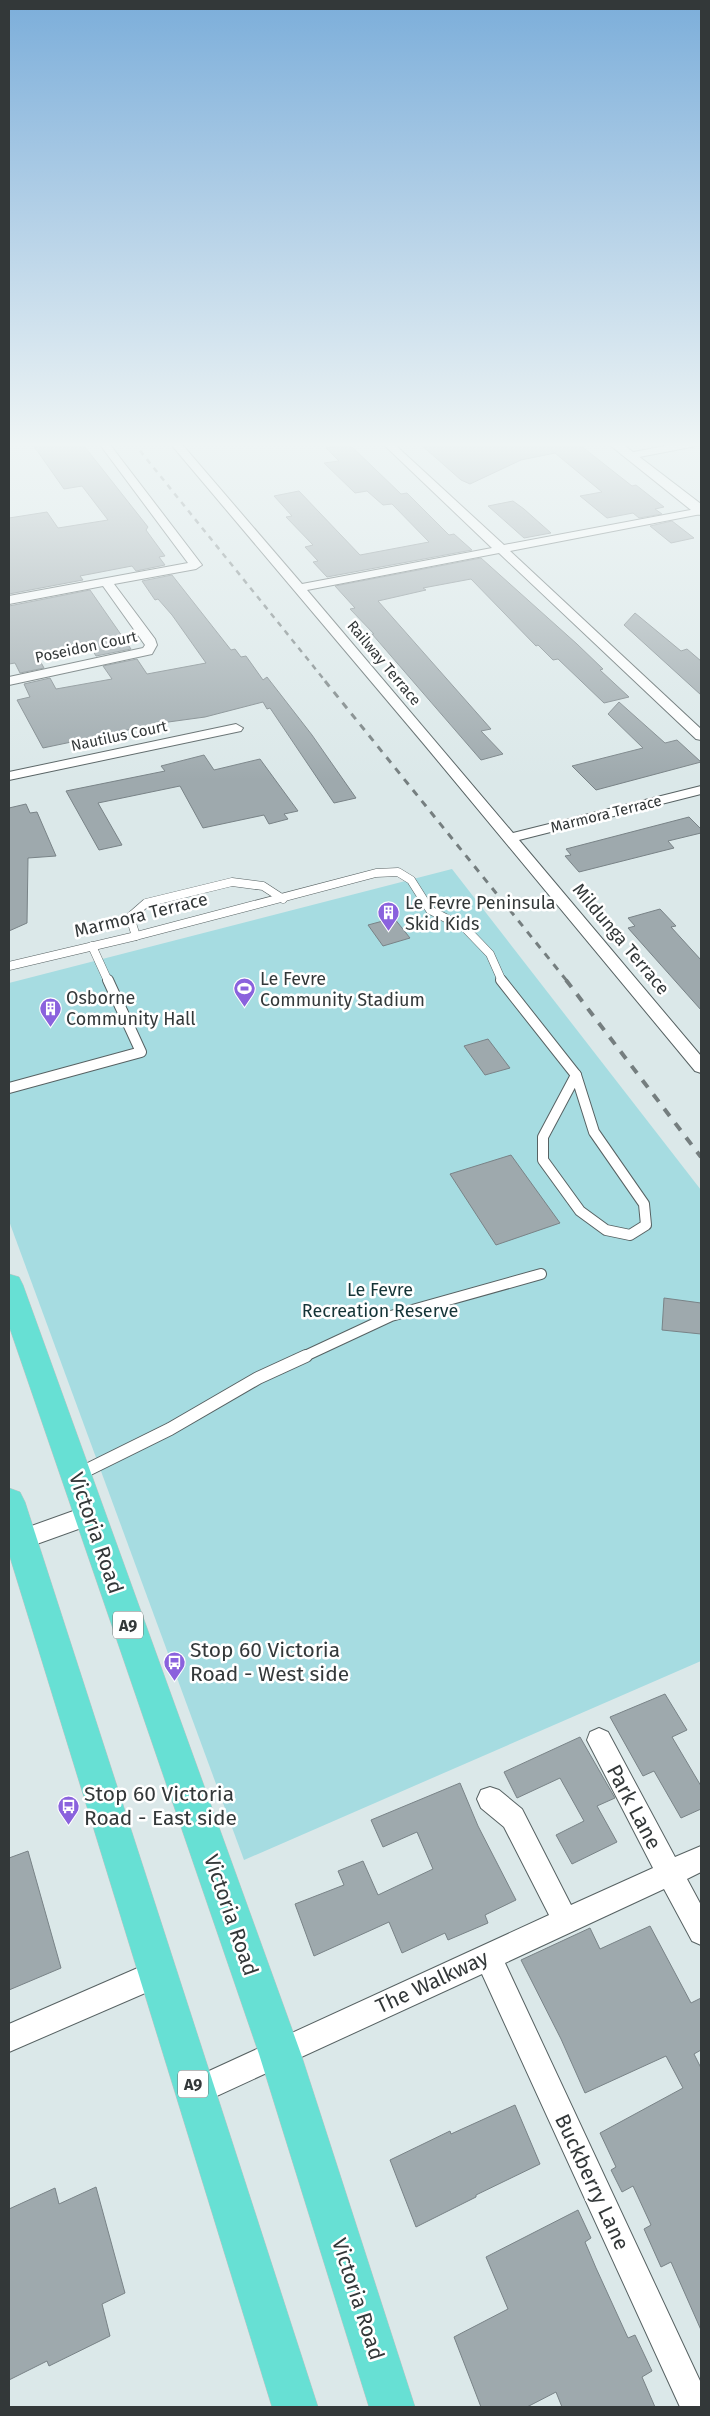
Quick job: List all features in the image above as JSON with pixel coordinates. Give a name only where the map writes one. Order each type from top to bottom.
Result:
[{"type":"highway","name":"Victoria Road","points":[[9,1285],[280,2054],[392,2407]]},
{"type":"highway","name":"A9","points":[[9,1502],[15,1542],[196,2092],[295,2407]]},
{"type":"street","points":[[9,600],[196,565],[188,555]]},
{"type":"street","name":"Railway Terrace","points":[[271,555],[510,838]]},
{"type":"street","points":[[300,588],[476,555]]},
{"type":"street","points":[[506,555],[701,736]]},
{"type":"street","name":"Poseidon Court","points":[[9,681],[138,655],[148,651],[151,645],[148,639],[106,582]]},
{"type":"street","name":"Nautilus Court","points":[[9,776],[236,728]]},
{"type":"street","name":"Marmora Terrace","points":[[510,838],[701,790]]},
{"type":"street","name":"Mildunga Terrace","points":[[510,838],[701,1067]]},
{"type":"street","points":[[15,1542],[90,1515]]},
{"type":"street","name":"Park Lane","points":[[599,1740],[669,1873]]},
{"type":"street","points":[[490,1799],[513,1818],[565,1920]]},
{"type":"street","name":"The Walkway","points":[[196,2092],[565,1920],[701,1859]]},
{"type":"street","points":[[669,1873],[701,1932]]},
{"type":"street","name":"Buckberry Lane","points":[[488,1956],[696,2407]]},
{"type":"street","points":[[9,2038],[156,1974]]},
{"type":"lane","name":"Marmora Terrace","points":[[9,966],[283,899],[376,873],[398,872],[411,880],[430,910],[465,928],[490,954],[498,976],[576,1075]]},
{"type":"lane","points":[[136,936],[130,917],[146,903],[232,882],[263,886],[283,899]]},
{"type":"lane","points":[[9,1088],[141,1052],[92,946]]},
{"type":"lane","points":[[576,1075],[594,1132],[644,1204],[646,1225],[630,1235],[606,1230],[580,1211],[543,1160],[543,1137],[576,1075]]},
{"type":"lane","points":[[76,1475],[170,1429],[258,1378],[391,1316],[541,1274]]},
{"type":"green space","name":"Le Fevre Recreation Reserve","points":[[452,869],[701,1190],[701,1661],[244,1860],[9,1221],[9,983]]},
{"type":"building","points":[[9,555],[165,556],[159,557],[165,565],[136,571],[132,566],[80,576],[83,580],[9,594]]},
{"type":"building","points":[[312,555],[447,555],[327,577],[313,562],[318,561]]},
{"type":"building","points":[[481,558],[577,644],[603,669],[600,670],[629,697],[604,703],[558,659],[553,660],[538,645],[536,646],[471,579],[423,588],[426,590],[378,601],[491,729],[481,731],[503,754],[481,760],[372,634],[374,634],[350,609],[355,608],[335,586]]},
{"type":"building","points":[[172,575],[231,650],[235,649],[241,657],[246,656],[263,680],[267,677],[312,735],[356,798],[334,803],[270,708],[267,709],[263,702],[205,717],[161,723],[43,748],[17,700],[30,697],[24,684],[50,678],[56,689],[112,679],[103,666],[137,659],[147,674],[206,663],[172,615],[158,599],[155,600],[142,581]]},
{"type":"building","points":[[90,590],[131,649],[96,656],[90,646],[38,657],[44,668],[20,673],[15,663],[9,664],[9,606]]},
{"type":"building","points":[[635,613],[681,651],[687,649],[701,661],[701,695],[624,625]]},
{"type":"building","points":[[619,702],[665,743],[677,740],[701,762],[596,790],[572,766],[643,748],[608,714]]},
{"type":"building","points":[[204,755],[214,770],[260,759],[298,811],[284,814],[288,819],[269,824],[264,815],[203,828],[180,786],[98,803],[122,845],[99,850],[66,791],[165,771],[161,766]]},
{"type":"building","points":[[26,804],[30,813],[37,812],[56,856],[28,858],[27,923],[9,931],[9,808]]},
{"type":"building","points":[[689,817],[701,829],[701,833],[668,841],[674,848],[579,872],[565,856],[571,855],[566,849]]},
{"type":"building","points":[[660,909],[676,926],[671,927],[701,960],[701,1010],[628,928],[635,926],[628,918]]},
{"type":"building","name":"Le Fevre Peninsula Skid Kids","points":[[394,918],[410,938],[383,946],[368,925]]},
{"type":"building","points":[[488,1039],[510,1068],[485,1075],[464,1046]]},
{"type":"building","points":[[511,1155],[560,1223],[496,1245],[450,1174]]},
{"type":"building","points":[[664,1298],[701,1303],[701,1334],[662,1330]]},
{"type":"building","points":[[665,1694],[687,1730],[672,1737],[701,1786],[701,1809],[681,1818],[654,1771],[643,1776],[610,1717]]},
{"type":"building","points":[[580,1737],[615,1798],[597,1806],[617,1842],[572,1864],[556,1835],[584,1821],[560,1778],[517,1798],[504,1772]]},
{"type":"building","points":[[460,1783],[478,1826],[516,1900],[485,1915],[488,1923],[448,1940],[445,1933],[402,1953],[389,1922],[314,1956],[295,1904],[344,1885],[338,1871],[363,1861],[378,1895],[433,1869],[417,1832],[383,1847],[371,1820]]},
{"type":"building","points":[[28,1851],[61,1968],[9,1990],[9,1858]]},
{"type":"building","points":[[650,1926],[691,2003],[701,1998],[701,2050],[694,2054],[701,2068],[701,2330],[671,2262],[661,2267],[644,2229],[651,2225],[633,2186],[622,2192],[611,2170],[616,2167],[600,2133],[683,2088],[666,2056],[585,2093],[561,2039],[521,1960],[590,1928],[600,1949]]},
{"type":"building","points":[[515,2105],[540,2164],[416,2227],[390,2160],[450,2131],[451,2134]]},
{"type":"building","points":[[96,2187],[125,2293],[102,2304],[110,2336],[49,2366],[47,2361],[9,2380],[9,2209],[55,2188],[59,2204]]},
{"type":"building","points":[[578,2210],[591,2238],[585,2242],[628,2338],[635,2335],[652,2371],[642,2377],[655,2407],[562,2407],[556,2392],[527,2407],[481,2407],[454,2337],[508,2309],[486,2257]]},
{"type":"railway","points":[[224,555],[326,682]]},
{"type":"railway","points":[[325,681],[567,981]]},
{"type":"railway","points":[[566,980],[701,1157]]},
{"type":"place","name":"Le Fevre Peninsula Skid Kids","points":[[389,932]]},
{"type":"place","name":"Le Fevre Community Stadium","points":[[244,1008]]},
{"type":"place","name":"Osborne Community Hall","points":[[50,1027]]},
{"type":"place","name":"Stop 60 Victoria Road - West side","points":[[174,1681]]},
{"type":"place","name":"Stop 60 Victoria Road - East side","points":[[68,1825]]}]
